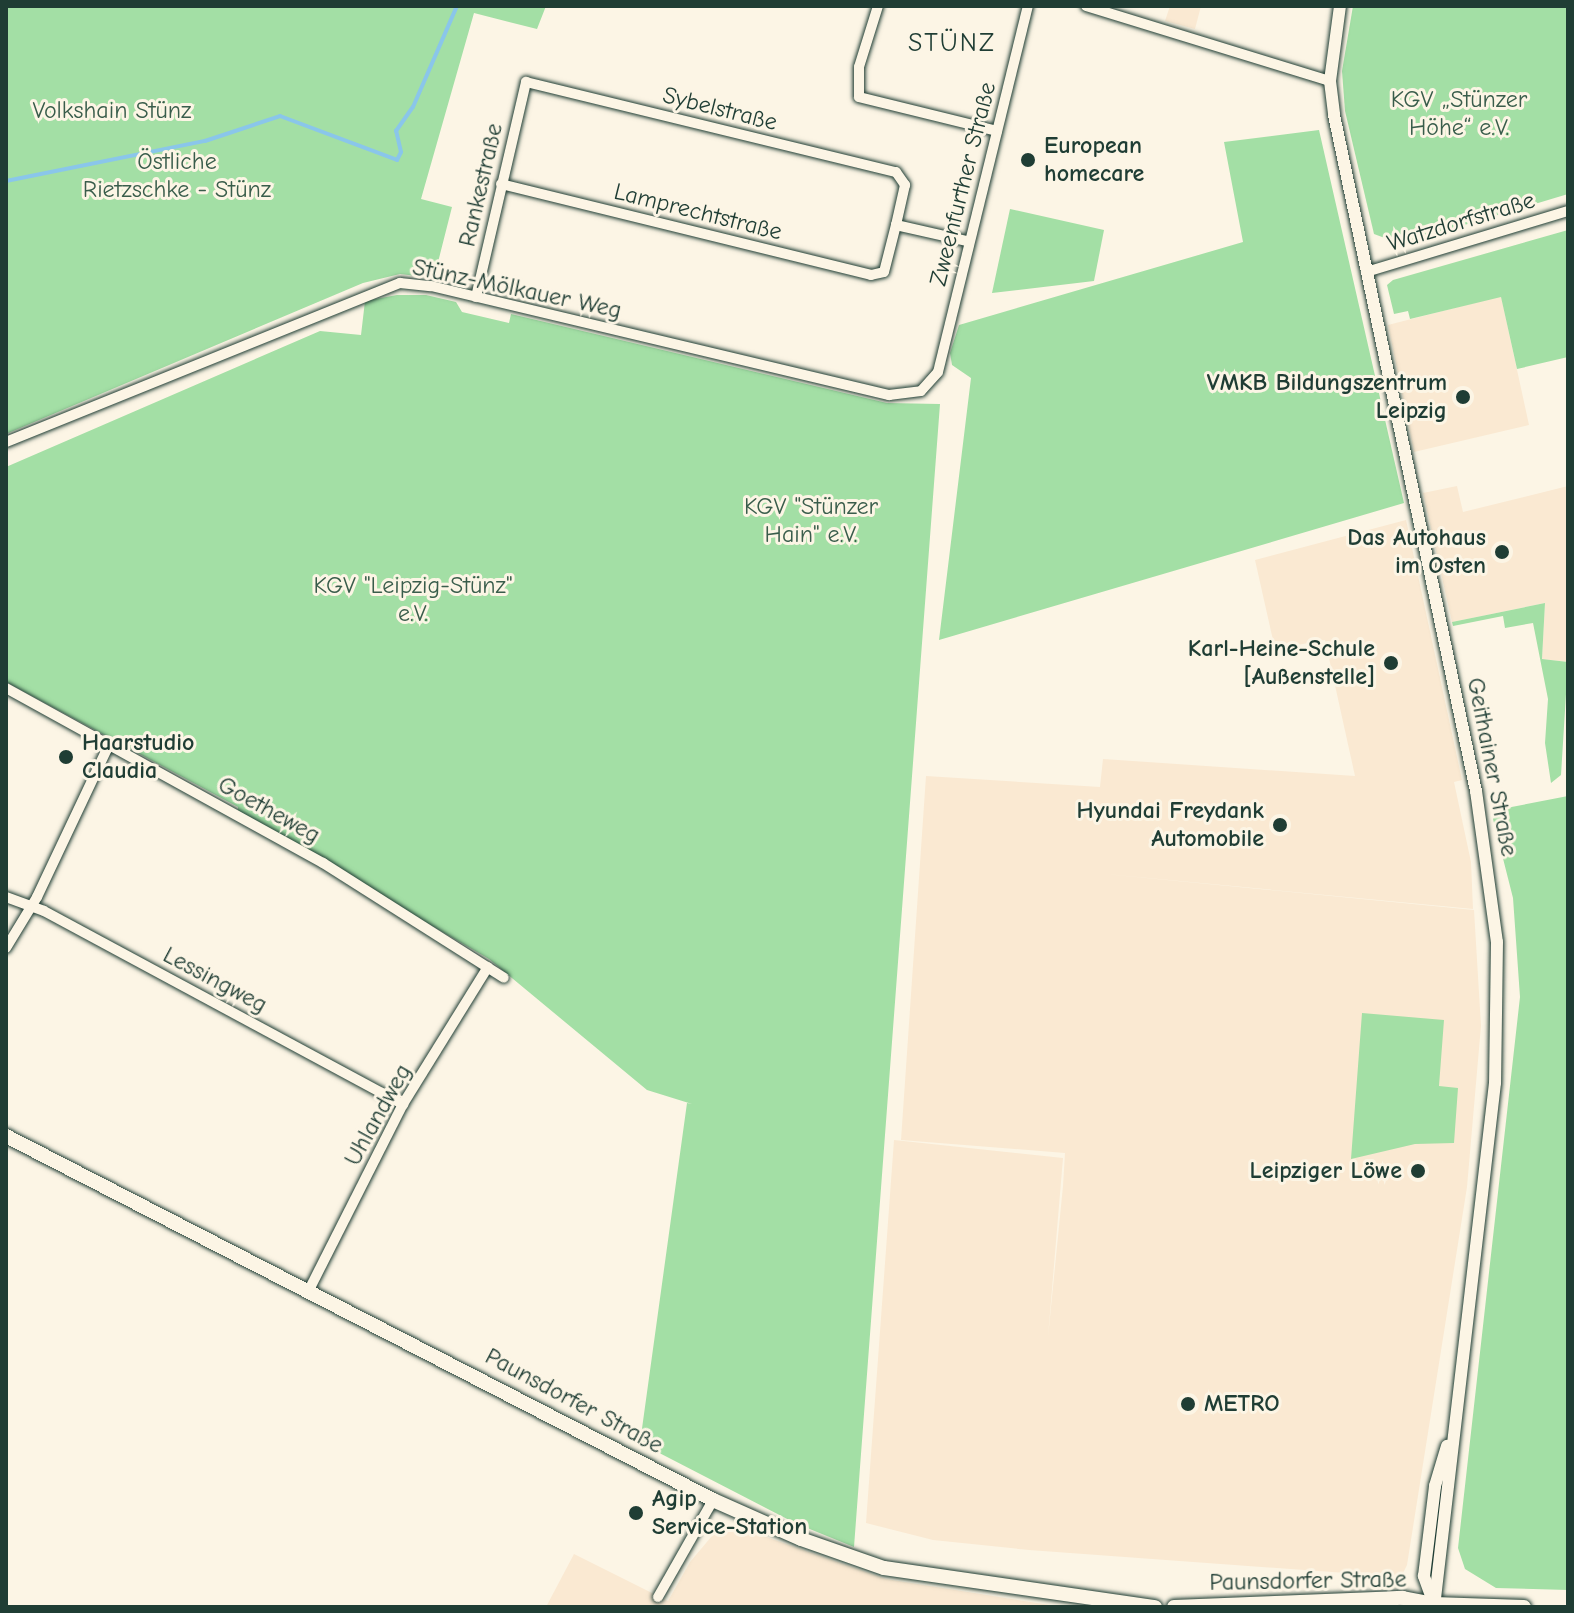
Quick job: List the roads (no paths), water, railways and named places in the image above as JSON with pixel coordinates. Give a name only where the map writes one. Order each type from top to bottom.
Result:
[{"type":"main road","name":"Paunsdorfer Straße","points":[[6,1136],[310,1288],[713,1500],[884,1568],[1155,1607]]},
{"type":"main road","name":"Paunsdorfer Straße","points":[[1174,1607],[1403,1598],[1432,1606],[1524,1607]]},
{"type":"street","points":[[878,6],[859,67],[859,97],[997,131]]},
{"type":"street","name":"Zweenfurther Straße","points":[[938,372],[967,241],[1028,6]]},
{"type":"street","points":[[1086,6],[1330,81]]},
{"type":"street","name":"Geithainer Straße","points":[[1340,6],[1330,81],[1334,115],[1476,791],[1497,942],[1493,1098],[1451,1436],[1435,1486],[1424,1576],[1432,1606]]},
{"type":"street","name":"Sybelstraße","points":[[526,82],[904,176],[896,225]]},
{"type":"street","name":"Rankestraße","points":[[476,297],[526,82]]},
{"type":"street","name":"Lamprechtstraße","points":[[501,184],[871,275],[884,272],[896,225]]},
{"type":"street","name":"Watzdorfstraße","points":[[1366,272],[1568,211]]},
{"type":"street","points":[[896,225],[967,241]]},
{"type":"street","name":"Stünz-Mölkauer Weg","points":[[6,442],[400,283],[476,297],[889,395],[921,391],[938,372]]},
{"type":"street","name":"Goetheweg","points":[[6,688],[323,863],[504,978]]},
{"type":"street","points":[[6,948],[109,745]]},
{"type":"street","name":"Lessingweg","points":[[6,897],[28,909],[44,911],[403,1104]]},
{"type":"street","name":"Uhlandweg","points":[[310,1288],[403,1104],[488,967]]},
{"type":"street","points":[[658,1597],[713,1500]]},
{"type":"waterway","points":[[6,181],[205,141],[280,116],[397,160],[401,152],[396,131],[413,107],[457,6]]},
{"type":"place","name":"European homecare","points":[[1028,160]]},
{"type":"place","name":"VMKB Bildungszentrum Leipzig","points":[[1463,397]]},
{"type":"place","name":"Das Autohaus im Osten","points":[[1502,552]]},
{"type":"place","name":"Karl-Heine-Schule [Außenstelle]","points":[[1391,663]]},
{"type":"place","name":"Haarstudio Claudia","points":[[66,757]]},
{"type":"place","name":"Hyundai Freydank Automobile","points":[[1280,825]]},
{"type":"place","name":"Leipziger Löwe","points":[[1418,1171]]},
{"type":"place","name":"METRO","points":[[1188,1404]]},
{"type":"place","name":"Agip Service-Station","points":[[636,1513]]},
{"type":"district","name":"STÜNZ","points":[[952,44]]},
{"type":"park label","name":"Volkshain Stünz","points":[[112,111]]},
{"type":"park label","name":"KGV „Stünzer Höhe“ e.V.","points":[[1459,114]]},
{"type":"park label","name":"Östliche Rietzschke - Stünz","points":[[177,176]]},
{"type":"park label","name":"KGV \"Stünzer Hain\" e.V.","points":[[811,521]]},
{"type":"park label","name":"KGV \"Leipzig-Stünz\" e.V.","points":[[413,600]]}]
